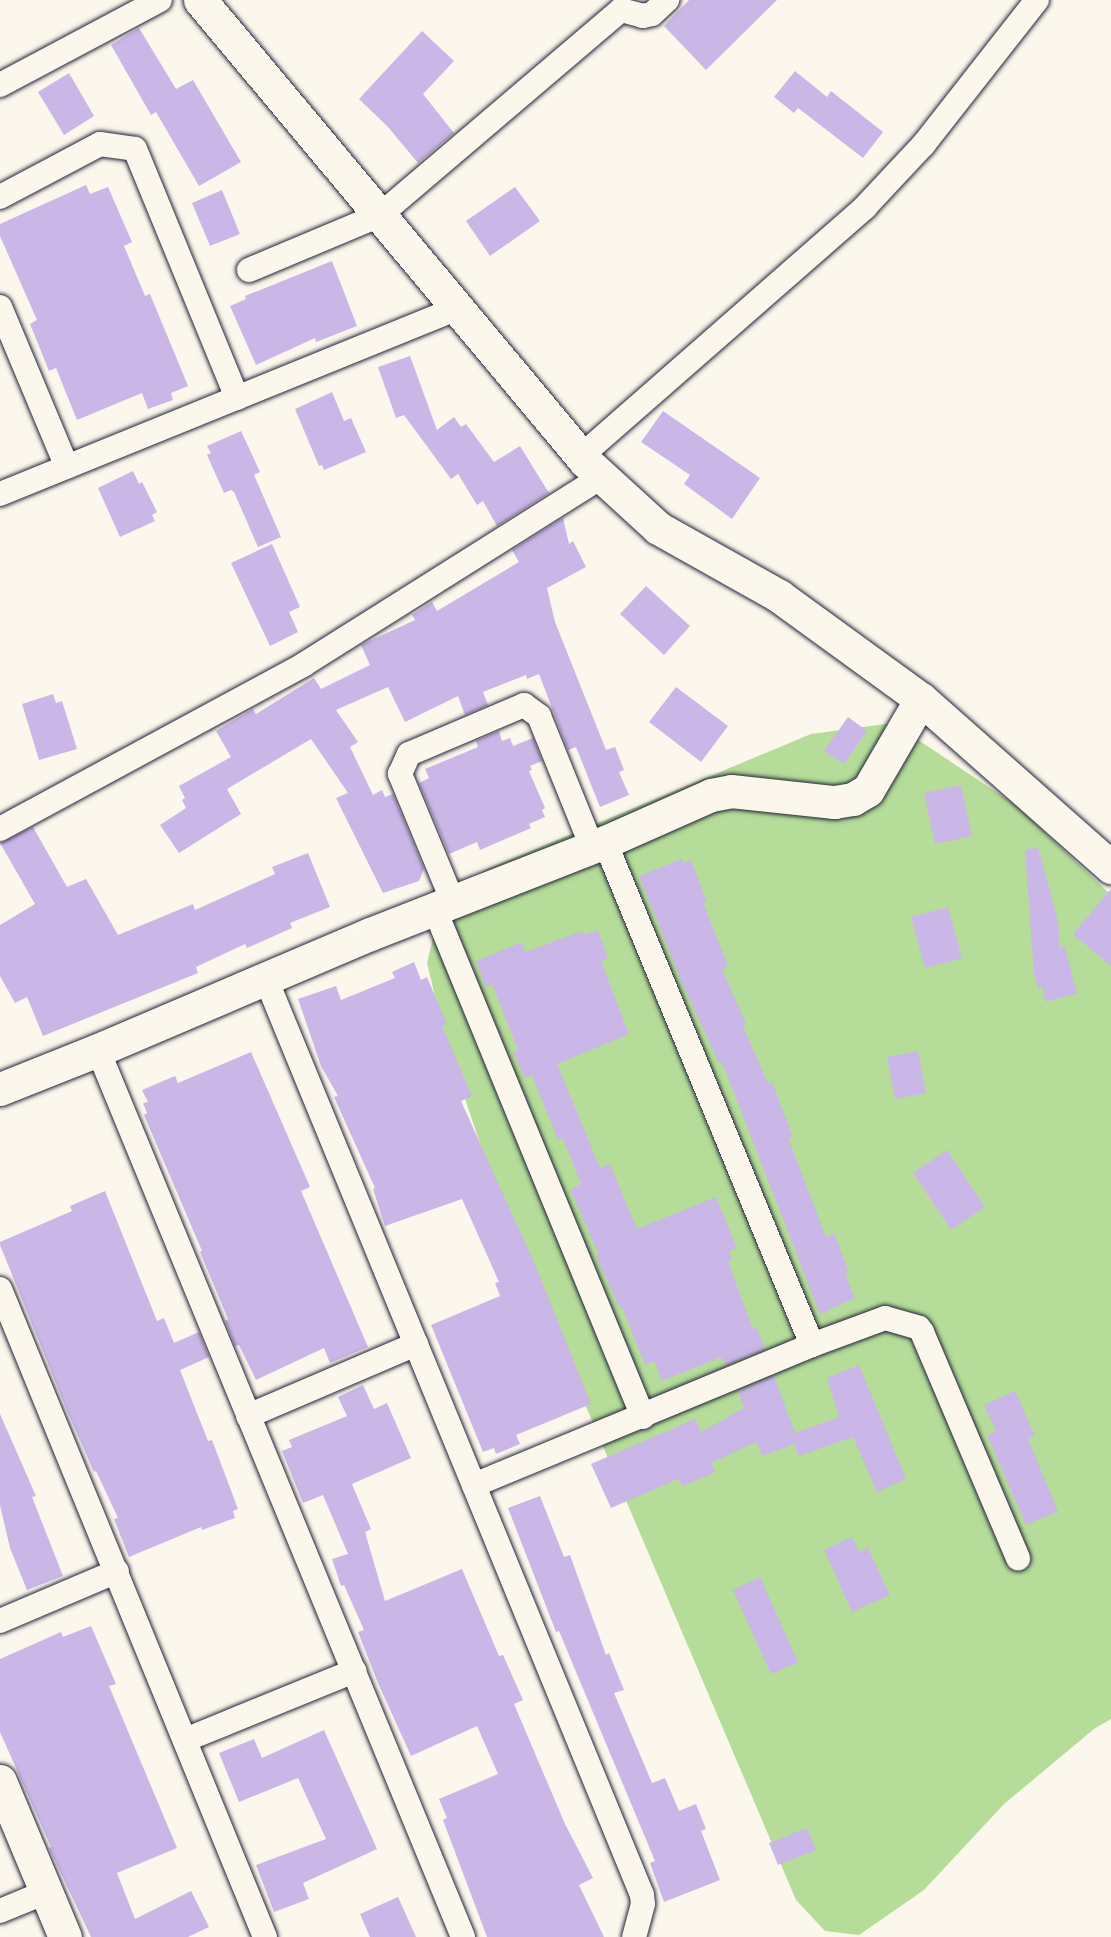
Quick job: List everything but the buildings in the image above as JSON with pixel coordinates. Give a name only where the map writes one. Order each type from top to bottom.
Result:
[{"type":"street","points":[[0,85],[160,0]]},
{"type":"street","points":[[200,0],[592,466],[658,528],[779,596],[921,699],[1111,867]]},
{"type":"street","points":[[249,270],[380,214],[620,5],[644,16],[652,14],[667,0]]},
{"type":"street","points":[[0,829],[303,665],[592,466],[865,207],[924,144],[1037,0]]},
{"type":"street","points":[[0,197],[100,144],[135,149],[237,398]]},
{"type":"street","points":[[0,307],[67,467]]},
{"type":"street","points":[[0,494],[458,308]]},
{"type":"street","points":[[0,1089],[598,844],[696,800],[731,790],[834,802],[853,799],[868,790],[921,699]]},
{"type":"street","points":[[643,1417],[444,906],[400,774],[409,754],[524,705],[539,716],[598,844],[812,1345]]},
{"type":"street","points":[[266,979],[642,1895],[643,1905],[634,1937]]},
{"type":"street","points":[[98,1050],[463,1937]]},
{"type":"street","points":[[0,1289],[265,1937]]},
{"type":"street","points":[[474,1485],[643,1417],[812,1345],[885,1318],[919,1328],[1018,1558]]},
{"type":"street","points":[[248,1416],[416,1344]]},
{"type":"street","points":[[0,1621],[117,1571]]},
{"type":"street","points":[[185,1740],[354,1671]]},
{"type":"street","points":[[0,1782],[64,1937]]},
{"type":"street","points":[[0,1911],[46,1892]]},
{"type":"green space","points":[[893,723],[1017,806],[1111,895],[1111,1719],[1094,1729],[1004,1804],[924,1890],[859,1935],[825,1931],[796,1900],[502,1209],[446,1042],[427,963],[440,910],[485,870],[811,734]]}]
